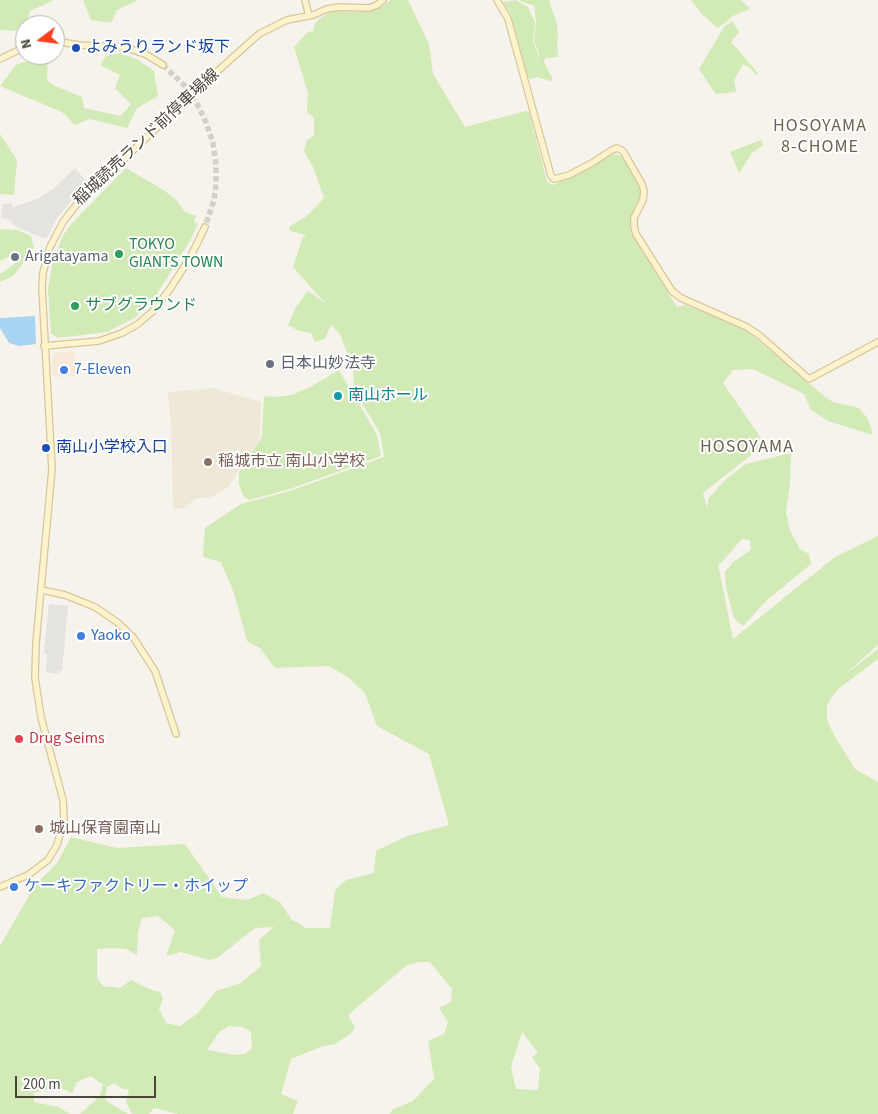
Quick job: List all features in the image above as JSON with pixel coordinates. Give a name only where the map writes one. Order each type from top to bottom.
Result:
[{"type":"street","points":[[305,0],[309,16]]},
{"type":"street","name":"稲城読売ランド前停車場線","points":[[0,887],[28,875],[48,860],[57,845],[64,820],[63,800],[41,718],[36,691],[36,643],[52,470],[42,288],[46,260],[56,233],[77,204],[193,93],[259,34],[287,20],[309,16],[336,7],[369,8],[383,0]]},
{"type":"street","points":[[497,0],[508,19],[551,176],[554,179],[568,175],[617,148],[623,151],[644,191],[643,200],[634,218],[636,234],[672,290],[681,298],[747,327],[759,335],[808,379],[878,342]]},
{"type":"street","points":[[65,43],[126,47],[147,55],[163,66]]},
{"type":"street","points":[[0,59],[15,52]]},
{"type":"street","points":[[44,346],[99,341],[122,333],[138,324],[153,311],[170,289],[191,256],[205,227]]},
{"type":"street","points":[[42,590],[65,595],[87,603],[113,619],[129,634],[155,670],[176,734]]},
{"type":"shaded area","points":[[75,168],[88,183],[57,218],[47,238],[45,237],[44,239],[13,225],[12,221],[1,218],[3,204],[11,203],[13,207],[37,199],[52,190]]},
{"type":"shaded area","points":[[74,351],[76,376],[53,377],[52,356],[54,353]]},
{"type":"shaded area","name":"稲城市立 南山小学校","points":[[213,388],[261,402],[260,438],[229,486],[212,497],[195,499],[184,509],[173,508],[171,426],[168,392]]},
{"type":"shaded area","points":[[49,604],[68,606],[62,671],[59,671],[59,674],[46,672],[47,654],[44,653]]},
{"type":"green space","points":[[0,0],[54,0],[30,11],[29,15],[15,15],[15,31],[0,30]]},
{"type":"green space","points":[[83,0],[138,0],[117,10],[111,23],[91,20]]},
{"type":"green space","points":[[391,0],[408,0],[429,44],[433,74],[465,127],[526,111],[529,112],[547,182],[553,185],[613,154],[622,156],[640,188],[640,197],[631,217],[632,229],[639,245],[677,307],[685,305],[745,329],[825,397],[833,402],[859,408],[868,419],[873,435],[828,421],[811,410],[804,394],[753,369],[733,370],[723,383],[765,444],[703,493],[707,508],[708,499],[725,480],[746,464],[791,453],[790,484],[786,512],[790,531],[800,549],[809,554],[811,564],[767,600],[743,626],[734,618],[726,588],[725,572],[733,562],[751,550],[750,540],[742,539],[718,564],[733,639],[835,557],[878,536],[878,645],[842,677],[878,649],[878,659],[837,690],[827,705],[827,720],[855,769],[878,782],[878,1114],[390,1114],[392,1110],[413,1101],[434,1079],[428,1041],[444,1034],[448,1022],[439,1008],[451,1002],[452,989],[430,962],[420,962],[407,965],[348,1015],[355,1028],[350,1034],[335,1044],[321,1047],[291,1059],[281,1094],[298,1101],[293,1114],[178,1114],[154,1108],[149,1114],[132,1114],[126,1102],[129,1089],[123,1089],[114,1083],[107,1087],[105,1100],[128,1114],[80,1114],[100,1096],[103,1084],[90,1076],[77,1082],[72,1093],[58,1087],[34,1093],[34,1102],[58,1107],[70,1114],[0,1114],[0,946],[35,885],[57,863],[71,837],[117,848],[185,844],[222,897],[247,900],[263,893],[280,902],[291,919],[306,928],[330,928],[335,890],[346,880],[374,873],[376,851],[407,836],[449,825],[429,754],[377,726],[365,693],[345,675],[328,666],[275,668],[260,648],[247,641],[234,593],[221,562],[203,557],[205,528],[241,504],[290,491],[384,457],[380,433],[354,390],[353,368],[340,334],[331,325],[325,339],[315,342],[311,333],[299,331],[288,325],[296,307],[308,291],[325,303],[293,267],[303,237],[306,235],[290,231],[289,228],[306,217],[324,198],[313,167],[304,151],[307,140],[314,136],[314,118],[307,112],[308,93],[294,47],[308,32],[313,31],[315,23],[329,13],[336,11],[364,12],[382,6]],"holes":[[[158,916],[175,930],[166,956],[181,952],[209,960],[217,958],[255,928],[274,927],[259,940],[261,966],[241,983],[216,991],[197,1014],[180,1026],[166,1023],[159,1009],[163,999],[160,992],[131,980],[120,988],[103,986],[97,978],[97,949],[126,949],[137,955],[138,932],[142,918]],[[229,1026],[242,1027],[251,1032],[252,1048],[245,1054],[235,1055],[207,1050],[219,1032]],[[522,1032],[538,1053],[532,1057],[540,1069],[538,1090],[516,1089],[511,1067]]]},
{"type":"green space","points":[[516,0],[528,7],[535,23],[533,41],[538,54],[537,64],[539,53],[534,41],[536,23],[534,5],[519,0],[549,0],[557,24],[558,57],[545,58],[544,62],[553,80],[550,81],[538,77],[528,78],[511,15],[503,2]]},
{"type":"green space","points":[[691,0],[741,0],[750,9],[733,16],[718,28],[701,13]]},
{"type":"green space","points":[[732,21],[739,32],[731,42],[758,73],[756,75],[743,64],[734,80],[736,92],[716,94],[699,69],[724,27]]},
{"type":"green space","points":[[121,53],[138,60],[154,71],[158,96],[137,108],[127,128],[89,119],[75,125],[62,112],[0,86],[16,65],[48,65],[47,80],[53,85],[82,97],[84,108],[121,116],[131,104],[115,88],[120,75],[100,65],[106,56]]},
{"type":"green space","points":[[0,134],[17,160],[14,195],[0,194]]},
{"type":"green space","points":[[761,140],[763,145],[752,153],[739,173],[730,152]]},
{"type":"green space","name":"TOKYO GIANTS TOWN","points":[[126,168],[165,191],[177,201],[185,212],[196,216],[194,223],[198,224],[191,239],[157,294],[136,317],[107,332],[58,338],[51,334],[48,290],[53,260],[62,237],[71,224]]},
{"type":"green space","points":[[0,229],[17,230],[31,236],[34,247],[13,276],[0,282],[0,274],[20,260],[12,253],[9,257],[0,261]]},
{"type":"green space","points":[[339,370],[377,435],[381,456],[290,489],[249,500],[244,497],[239,485],[239,472],[262,437],[264,396],[292,395]]},
{"type":"water","points":[[35,316],[36,344],[19,346],[9,343],[0,328],[0,318]]},
{"type":"tunnel","points":[[163,65],[185,86],[197,104],[213,143],[216,184],[214,200],[205,227]]},
{"type":"place","name":"よみうりランド坂下","points":[[76,48]]},
{"type":"place","name":"TOKYO GIANTS TOWN","points":[[119,254]]},
{"type":"place","name":"Arigatayama","points":[[15,257]]},
{"type":"place","name":"サブグラウンド","points":[[75,306]]},
{"type":"place","name":"日本山妙法寺","points":[[270,364]]},
{"type":"place","name":"7-Eleven","points":[[64,370]]},
{"type":"place","name":"南山ホール","points":[[338,396]]},
{"type":"place","name":"南山小学校入口","points":[[46,448]]},
{"type":"place","name":"稲城市立 南山小学校","points":[[208,462]]},
{"type":"place","name":"Yaoko","points":[[81,636]]},
{"type":"place","name":"Drug Seims","points":[[19,739]]},
{"type":"place","name":"城山保育園南山","points":[[39,829]]},
{"type":"place","name":"ケーキファクトリー・ホイップ","points":[[14,887]]},
{"type":"district","name":"HOSOYAMA 8-CHOME","points":[[820,137]]},
{"type":"district","name":"HOSOYAMA","points":[[747,448]]}]
